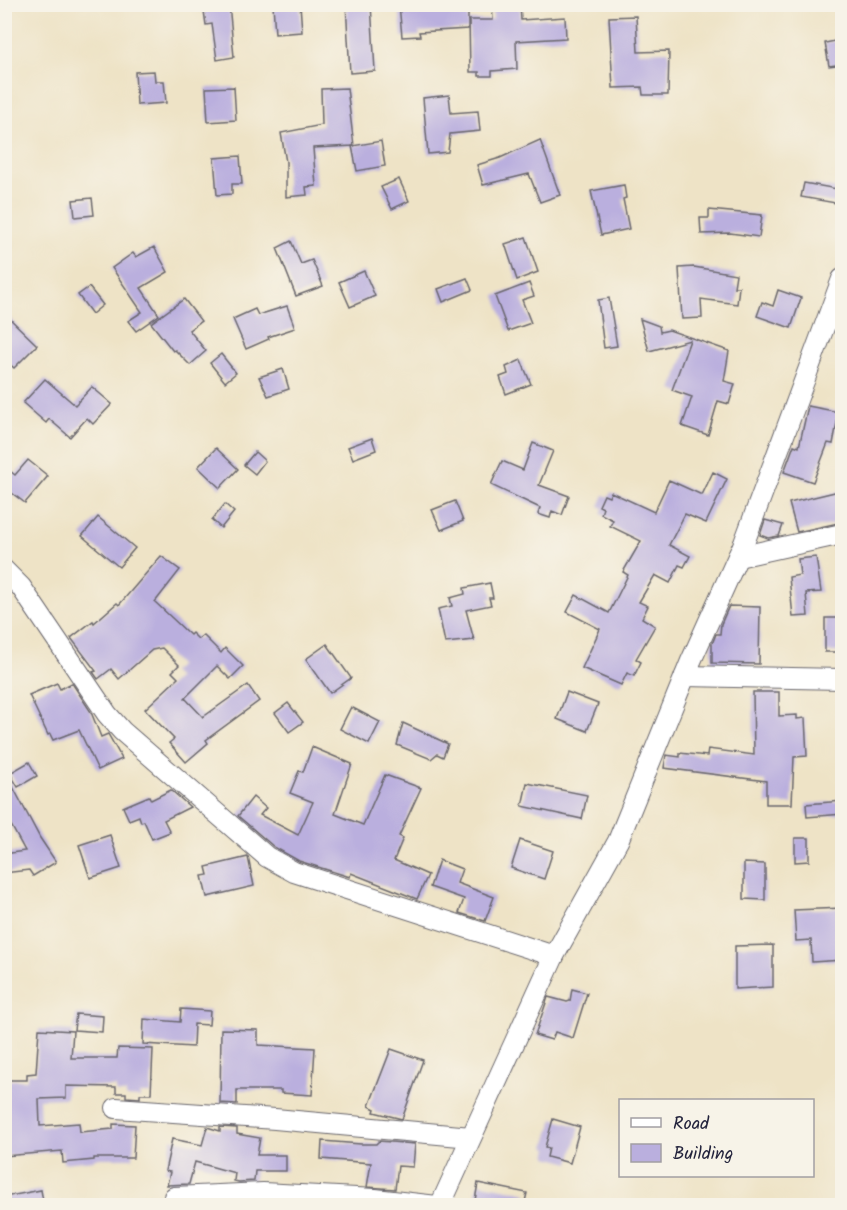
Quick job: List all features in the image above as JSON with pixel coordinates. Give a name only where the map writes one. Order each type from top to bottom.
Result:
[{"type":"street","points":[[174,1197],[263,1193],[375,1199],[438,1206],[554,956],[618,841],[685,676],[738,556],[843,279]]},
{"type":"street","points":[[738,556],[843,534]]},
{"type":"street","points":[[4,570],[21,587],[107,714],[122,731],[267,857],[294,872],[554,956]]},
{"type":"street","points":[[685,676],[843,679]]},
{"type":"street","points":[[116,1108],[275,1119],[471,1137]]},
{"type":"building","points":[[203,4],[229,4],[234,57],[217,60],[212,24],[206,25]]},
{"type":"building","points":[[273,4],[300,4],[302,32],[275,34]]},
{"type":"building","points":[[346,4],[371,4],[375,71],[350,73]]},
{"type":"building","points":[[399,4],[468,4],[468,29],[419,32],[420,36],[402,37]]},
{"type":"building","points":[[492,4],[520,4],[521,20],[565,17],[566,38],[516,41],[517,69],[492,71],[492,76],[479,76],[479,72],[470,72],[469,20],[493,20]]},
{"type":"building","points":[[636,16],[638,52],[669,51],[668,95],[643,95],[642,87],[613,88],[609,17]]},
{"type":"building","points":[[840,40],[843,64],[829,66],[825,43]]},
{"type":"building","points":[[154,71],[155,81],[164,81],[166,103],[137,105],[135,72]]},
{"type":"building","points":[[234,87],[236,120],[208,122],[206,88]]},
{"type":"building","points":[[347,88],[354,146],[313,148],[316,186],[306,187],[307,195],[286,197],[286,162],[281,133],[322,125],[321,89]]},
{"type":"building","points":[[449,95],[451,113],[478,111],[480,131],[450,134],[448,152],[428,154],[423,98]]},
{"type":"building","points":[[540,140],[560,195],[540,202],[529,174],[483,185],[477,165],[500,158]]},
{"type":"building","points":[[381,141],[385,166],[357,171],[352,146]]},
{"type":"building","points":[[240,156],[242,184],[232,184],[232,194],[217,195],[214,158]]},
{"type":"building","points":[[399,179],[409,201],[392,209],[381,187]]},
{"type":"building","points":[[804,183],[843,190],[841,204],[801,197]]},
{"type":"building","points":[[624,185],[626,198],[623,199],[629,229],[601,235],[591,191]]},
{"type":"building","points":[[92,198],[94,215],[75,217],[73,200]]},
{"type":"building","points":[[709,210],[762,215],[759,237],[730,233],[701,234],[700,218],[709,218]]},
{"type":"building","points":[[526,237],[538,272],[517,280],[505,244]]},
{"type":"building","points":[[291,241],[301,264],[312,260],[323,286],[296,296],[277,248]]},
{"type":"building","points":[[154,247],[168,272],[141,288],[159,315],[136,331],[128,321],[142,312],[112,268],[133,253],[136,257]]},
{"type":"building","points":[[694,267],[736,274],[734,287],[739,287],[737,304],[701,299],[702,318],[682,319],[679,268]]},
{"type":"building","points":[[364,271],[375,296],[350,307],[339,282]]},
{"type":"building","points":[[467,278],[472,290],[443,302],[438,289]]},
{"type":"building","points":[[529,283],[534,296],[522,300],[531,323],[508,331],[495,296]]},
{"type":"building","points":[[89,287],[103,305],[92,314],[78,295]]},
{"type":"building","points":[[778,290],[801,298],[791,328],[757,316],[762,302],[773,306]]},
{"type":"building","points":[[609,298],[617,346],[604,348],[598,300]]},
{"type":"building","points":[[184,299],[201,321],[189,330],[206,351],[190,365],[175,350],[173,351],[151,323]]},
{"type":"building","points":[[287,306],[295,328],[268,337],[269,339],[246,349],[233,319],[255,309],[258,315]]},
{"type":"building","points":[[4,313],[37,345],[14,368],[4,359]]},
{"type":"building","points":[[640,319],[659,326],[660,332],[669,330],[729,351],[724,381],[735,384],[729,404],[718,401],[708,435],[682,426],[692,397],[672,390],[690,340],[649,351]]},
{"type":"building","points":[[221,354],[236,373],[225,382],[210,363]]},
{"type":"building","points":[[521,360],[531,384],[506,394],[500,377],[508,374],[506,367]]},
{"type":"building","points":[[283,369],[289,389],[268,396],[259,377]]},
{"type":"building","points":[[45,379],[75,405],[92,387],[112,404],[93,424],[87,418],[70,437],[49,419],[46,423],[23,403]]},
{"type":"building","points":[[808,406],[839,412],[833,444],[828,443],[813,482],[784,472],[794,445],[799,447]]},
{"type":"building","points":[[372,438],[376,450],[353,459],[348,447]]},
{"type":"building","points":[[533,443],[553,451],[539,485],[569,496],[562,515],[552,511],[550,518],[538,514],[540,508],[491,485],[502,461],[523,470]]},
{"type":"building","points":[[216,448],[238,469],[220,488],[198,467]]},
{"type":"building","points":[[255,452],[265,461],[255,474],[244,465]]},
{"type":"building","points":[[28,460],[48,476],[25,503],[4,487],[4,466],[15,475]]},
{"type":"building","points":[[713,472],[727,479],[706,523],[685,514],[669,545],[690,556],[684,567],[679,565],[670,583],[655,575],[639,602],[648,606],[642,618],[655,626],[636,659],[641,662],[634,676],[627,673],[621,685],[582,668],[600,629],[567,612],[576,595],[609,613],[628,575],[623,572],[641,541],[610,526],[613,520],[601,514],[603,508],[599,506],[604,495],[609,497],[611,492],[654,512],[669,480],[702,495]]},
{"type":"building","points":[[843,490],[843,522],[797,532],[789,503]]},
{"type":"building","points":[[455,501],[463,521],[441,530],[432,510]]},
{"type":"building","points":[[225,504],[234,512],[221,528],[212,520]]},
{"type":"building","points":[[98,517],[135,548],[119,567],[82,536]]},
{"type":"building","points":[[765,520],[783,525],[779,536],[768,538],[760,535]]},
{"type":"building","points":[[161,556],[180,570],[155,602],[190,635],[192,633],[198,639],[203,635],[221,653],[225,648],[243,666],[230,679],[217,666],[185,698],[203,717],[248,685],[259,701],[206,740],[208,743],[186,762],[169,743],[174,739],[145,709],[178,678],[172,672],[179,665],[162,648],[152,650],[119,679],[111,669],[98,679],[93,672],[96,671],[71,638],[93,621],[94,623],[117,603],[119,605]]},
{"type":"building","points":[[816,557],[821,592],[806,593],[808,616],[793,617],[789,577],[800,575],[798,559]]},
{"type":"building","points":[[490,583],[493,598],[489,598],[491,605],[466,610],[474,640],[445,643],[438,609],[452,606],[450,598],[465,594],[464,588]]},
{"type":"building","points":[[729,606],[760,607],[759,664],[712,663],[712,644],[716,634],[720,634],[721,624]]},
{"type":"building","points":[[825,618],[843,618],[843,652],[825,652]]},
{"type":"building","points":[[327,644],[351,678],[330,693],[306,659]]},
{"type":"building","points":[[57,683],[60,689],[72,683],[91,712],[101,737],[108,734],[122,759],[98,770],[79,730],[53,740],[50,734],[48,735],[29,695]]},
{"type":"building","points":[[567,692],[598,704],[587,731],[557,719]]},
{"type":"building","points":[[753,692],[779,692],[779,716],[797,715],[797,719],[805,718],[807,756],[794,757],[792,804],[766,804],[766,781],[664,768],[666,755],[680,757],[680,753],[707,756],[708,749],[754,755]]},
{"type":"building","points":[[288,703],[303,722],[289,732],[275,713]]},
{"type":"building","points":[[351,707],[380,722],[369,744],[340,729]]},
{"type":"building","points":[[403,723],[448,744],[443,757],[437,754],[431,759],[397,745]]},
{"type":"building","points":[[312,747],[352,764],[335,814],[363,825],[385,775],[421,788],[399,836],[403,838],[394,860],[428,875],[417,899],[351,873],[350,877],[299,861],[274,847],[238,816],[253,797],[266,808],[260,815],[298,835],[313,802],[290,793],[299,771],[303,772]]},
{"type":"building","points":[[29,762],[37,776],[18,787],[10,773]]},
{"type":"building","points":[[4,770],[40,838],[56,862],[33,876],[29,870],[4,873],[4,854],[25,851],[4,812]]},
{"type":"building","points":[[527,783],[587,795],[582,819],[522,806]]},
{"type":"building","points":[[171,790],[190,807],[164,820],[170,832],[152,839],[144,821],[141,822],[139,816],[129,820],[123,807],[149,796],[151,800]]},
{"type":"building","points":[[843,801],[843,814],[807,817],[806,804]]},
{"type":"building","points":[[110,835],[121,868],[90,878],[79,845]]},
{"type":"building","points":[[795,838],[809,838],[809,861],[795,862]]},
{"type":"building","points":[[520,840],[553,851],[544,879],[511,868]]},
{"type":"building","points":[[248,857],[254,886],[207,897],[202,876],[208,875],[206,867]]},
{"type":"building","points":[[439,860],[462,869],[457,883],[494,897],[485,921],[459,913],[464,899],[430,887]]},
{"type":"building","points":[[744,863],[765,864],[765,900],[744,899]]},
{"type":"building","points":[[843,908],[843,960],[812,962],[811,940],[796,941],[794,910]]},
{"type":"building","points":[[773,945],[773,987],[735,989],[735,946]]},
{"type":"building","points":[[572,989],[587,993],[573,1038],[555,1032],[552,1040],[535,1035],[548,997],[570,1001]]},
{"type":"building","points":[[181,1009],[210,1011],[209,1025],[194,1024],[193,1047],[143,1044],[144,1019],[180,1022]]},
{"type":"building","points":[[76,1014],[103,1016],[102,1032],[74,1030]]},
{"type":"building","points":[[39,1029],[73,1031],[71,1058],[117,1058],[118,1048],[153,1049],[151,1094],[140,1094],[140,1098],[126,1097],[126,1093],[116,1093],[116,1087],[66,1086],[66,1098],[39,1099],[40,1126],[79,1123],[80,1132],[113,1129],[113,1124],[135,1125],[133,1158],[94,1158],[94,1160],[63,1163],[62,1151],[4,1156],[6,1080],[27,1080],[27,1074],[36,1073]]},
{"type":"building","points":[[221,1029],[258,1030],[258,1045],[315,1048],[312,1095],[281,1093],[281,1090],[237,1090],[237,1104],[220,1103]]},
{"type":"building","points":[[391,1049],[423,1060],[402,1119],[374,1112],[375,1109],[369,1106]]},
{"type":"building","points":[[553,1119],[580,1127],[570,1163],[547,1157],[549,1148],[545,1147]]},
{"type":"building","points":[[207,1127],[220,1131],[220,1127],[237,1128],[237,1134],[260,1138],[257,1155],[286,1155],[286,1171],[255,1171],[254,1181],[239,1182],[234,1181],[235,1173],[195,1162],[189,1184],[167,1185],[170,1172],[165,1171],[172,1139],[202,1145]]},
{"type":"building","points":[[322,1141],[376,1144],[379,1141],[415,1144],[413,1167],[398,1166],[395,1189],[367,1187],[371,1163],[321,1159]]},
{"type":"building","points":[[478,1183],[527,1193],[524,1206],[474,1206]]},
{"type":"building","points":[[41,1190],[44,1206],[4,1206],[4,1197]]}]
